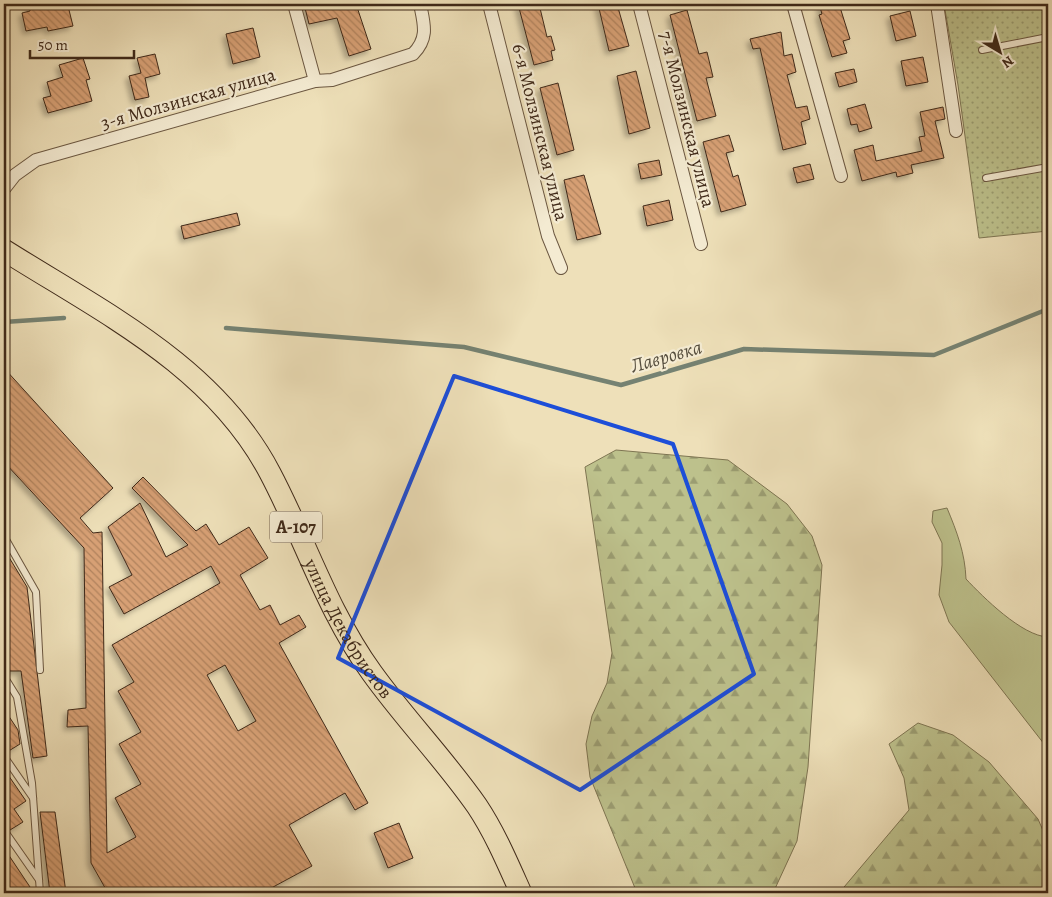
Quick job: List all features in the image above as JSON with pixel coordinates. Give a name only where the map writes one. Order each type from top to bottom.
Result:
[{"type":"highway","name":"улица Декабристов","points":[[4,250],[172,358],[222,404],[250,440],[270,472],[321,587],[344,629],[372,673],[478,808],[497,842],[521,893]]},
{"type":"street","points":[[294,4],[314,82],[332,80],[413,54],[422,46],[425,31],[420,4]]},
{"type":"street","name":"6-я Молзинская улица","points":[[489,4],[548,236],[561,268]]},
{"type":"street","name":"7-я Молзинская улица","points":[[639,4],[701,244]]},
{"type":"street","points":[[793,4],[841,176]]},
{"type":"street","points":[[937,4],[956,132]]},
{"type":"street","name":"3-я Молзинская улица","points":[[4,189],[15,176],[36,160],[314,82]]},
{"type":"lane","points":[[982,50],[1048,37]]},
{"type":"lane","points":[[986,178],[1048,166]]},
{"type":"lane","points":[[4,536],[36,592],[40,670]]},
{"type":"lane","points":[[4,676],[17,697],[33,799],[40,893]]},
{"type":"lane","points":[[4,756],[33,799]]},
{"type":"lane","points":[[4,830],[39,880]]},
{"type":"highlighted area","points":[[454,376],[673,444],[754,674],[580,790],[338,658]]},
{"type":"green space","points":[[944,4],[1048,4],[1048,231],[979,238],[958,85]]},
{"type":"green space","points":[[616,450],[728,460],[787,504],[812,536],[822,565],[808,767],[797,841],[773,893],[637,893],[590,777],[586,744],[592,716],[607,683],[612,653],[585,467]]},
{"type":"green space","points":[[947,508],[960,543],[966,579],[982,596],[1015,623],[1038,635],[1048,637],[1048,749],[949,622],[939,595],[942,543],[932,522],[933,511]]},
{"type":"green space","points":[[918,723],[953,735],[989,762],[1038,819],[1048,842],[1048,893],[839,893],[909,810],[904,778],[889,744]]},
{"type":"building","points":[[29,4],[58,4],[59,8],[68,6],[73,26],[48,31],[47,27],[26,31],[22,13],[30,11]]},
{"type":"building","points":[[304,4],[356,4],[371,49],[349,56],[337,18],[309,24]]},
{"type":"building","points":[[518,4],[539,4],[547,37],[551,36],[555,50],[551,51],[553,60],[534,65]]},
{"type":"building","points":[[598,4],[617,4],[629,46],[609,51]]},
{"type":"building","points":[[819,4],[839,4],[850,39],[843,41],[847,53],[832,57],[819,15],[822,14]]},
{"type":"building","points":[[687,10],[699,54],[707,52],[713,77],[706,78],[716,116],[697,121],[670,15]]},
{"type":"building","points":[[910,11],[916,36],[896,41],[890,16]]},
{"type":"building","points":[[253,28],[260,57],[233,64],[226,34]]},
{"type":"building","points":[[781,32],[784,56],[792,54],[796,72],[787,75],[796,108],[807,106],[810,119],[801,122],[806,144],[783,150],[760,48],[753,49],[750,39]]},
{"type":"building","points":[[155,54],[160,74],[145,78],[149,97],[135,100],[129,76],[141,73],[137,58]]},
{"type":"building","points":[[923,57],[928,82],[906,86],[901,61]]},
{"type":"building","points":[[83,58],[90,79],[86,80],[92,101],[48,113],[43,98],[51,96],[47,82],[63,77],[59,65]]},
{"type":"building","points":[[854,69],[857,82],[839,87],[835,73]]},
{"type":"building","points":[[636,71],[650,128],[629,134],[617,76]]},
{"type":"building","points":[[558,83],[574,150],[557,155],[540,88]]},
{"type":"building","points":[[865,104],[872,128],[859,132],[857,124],[851,125],[847,109]]},
{"type":"building","points":[[943,107],[945,119],[935,121],[944,158],[911,165],[913,173],[897,177],[896,172],[862,181],[854,150],[873,145],[876,161],[922,151],[919,137],[925,136],[920,112]]},
{"type":"building","points":[[729,135],[734,151],[726,153],[733,177],[738,175],[746,205],[721,212],[703,142]]},
{"type":"building","points":[[659,160],[662,175],[641,179],[638,164]]},
{"type":"building","points":[[810,164],[814,179],[797,183],[793,168]]},
{"type":"building","points":[[584,175],[601,234],[577,240],[564,180]]},
{"type":"building","points":[[669,200],[673,220],[647,226],[643,206]]},
{"type":"building","points":[[237,213],[240,225],[184,239],[181,226]]},
{"type":"building","points":[[4,368],[113,488],[80,518],[93,533],[102,532],[107,853],[136,837],[115,798],[141,784],[119,744],[141,732],[118,691],[134,682],[112,645],[220,583],[211,566],[124,614],[109,587],[132,575],[108,527],[140,503],[166,557],[188,545],[132,488],[143,477],[196,531],[206,524],[219,545],[249,527],[268,558],[240,575],[260,610],[270,605],[280,625],[299,615],[306,627],[279,643],[368,803],[355,810],[345,793],[289,825],[312,866],[262,893],[108,893],[91,863],[88,726],[67,727],[68,710],[86,708],[84,548],[4,462]],"holes":[[[225,665],[256,721],[238,731],[207,675]]]},
{"type":"building","points":[[4,549],[27,587],[47,756],[33,758],[21,671],[4,671]]},
{"type":"building","points":[[4,709],[18,730],[20,744],[7,752],[4,751]]},
{"type":"building","points":[[4,769],[26,801],[14,809],[23,822],[10,830],[4,825]]},
{"type":"building","points":[[40,812],[55,812],[66,893],[50,893]]},
{"type":"building","points":[[399,823],[413,858],[388,868],[374,833]]},
{"type":"building","points":[[4,848],[34,893],[4,893]]},
{"type":"waterway","name":"Лавровка","points":[[226,328],[464,347],[621,385],[744,349],[934,355],[1048,309]]},
{"type":"waterway","name":"Лавровка","points":[[4,322],[64,318]]}]
